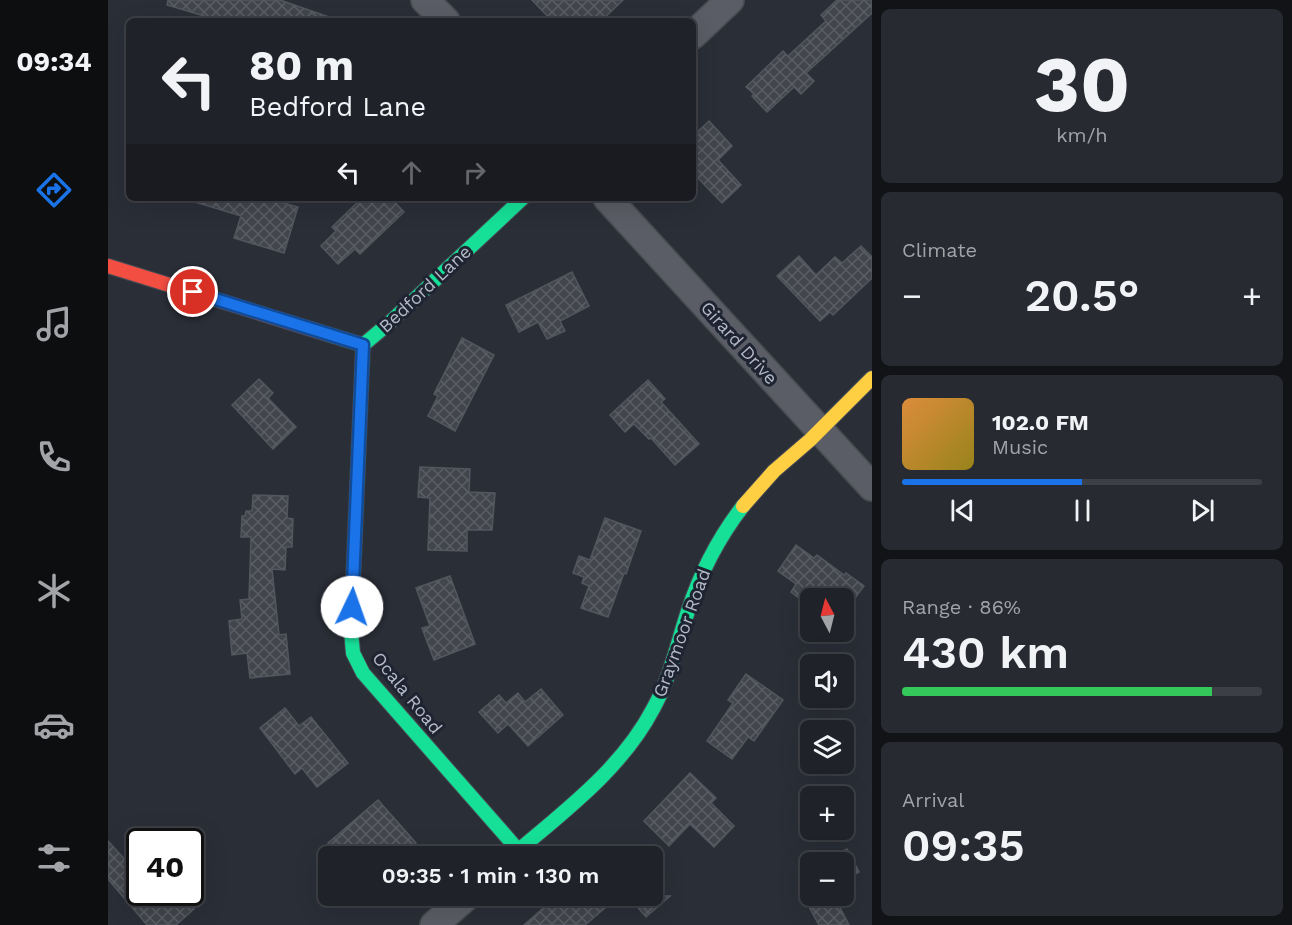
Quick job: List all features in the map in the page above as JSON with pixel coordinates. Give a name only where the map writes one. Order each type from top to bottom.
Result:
[{"type":"street","points":[[425,0],[443,18]]},
{"type":"street","points":[[696,32],[730,0]]},
{"type":"street","name":"Bedford Lane","points":[[108,266],[363,345],[520,201]]},
{"type":"street","name":"Girard Drive","points":[[610,201],[872,487]]},
{"type":"street","name":"Ocala Road","points":[[363,345],[351,631],[353,653],[363,673],[508,846]]},
{"type":"street","name":"Graymoor Road","points":[[524,846],[586,792],[630,746],[663,690],[688,609],[706,567],[734,519],[770,475],[872,378]]},
{"type":"street","points":[[434,925],[456,906]]},
{"type":"building","points":[[168,0],[280,0],[332,18],[211,18],[167,5]]},
{"type":"building","points":[[532,0],[623,0],[604,18],[549,18]]},
{"type":"building","points":[[837,0],[872,0],[872,13],[806,73],[814,81],[801,94],[794,87],[767,112],[746,87],[783,51],[788,56],[826,21],[821,15]]},
{"type":"building","points":[[709,121],[732,146],[718,160],[741,185],[722,203],[696,176],[696,133]]},
{"type":"building","points":[[277,201],[298,207],[284,253],[234,238],[241,216],[195,202]]},
{"type":"building","points":[[359,201],[394,201],[404,212],[360,254],[355,249],[338,264],[321,246],[336,231],[332,227]]},
{"type":"building","points":[[861,246],[872,257],[872,278],[833,315],[830,312],[820,321],[777,276],[799,256],[816,275],[835,257],[842,263]]},
{"type":"building","points":[[572,272],[589,306],[560,321],[565,331],[547,339],[538,322],[519,332],[506,305]]},
{"type":"building","points":[[462,338],[494,355],[455,431],[428,416],[438,396],[434,394]]},
{"type":"building","points":[[259,379],[273,393],[268,398],[296,427],[273,449],[232,405]]},
{"type":"building","points":[[648,380],[665,399],[661,402],[699,444],[675,465],[651,438],[649,439],[634,424],[625,432],[610,415]]},
{"type":"building","points":[[420,467],[470,469],[469,492],[495,493],[492,530],[467,530],[467,551],[428,550],[430,498],[418,497]]},
{"type":"building","points":[[253,495],[288,496],[287,518],[293,519],[292,547],[286,547],[285,570],[272,569],[279,635],[286,634],[290,674],[250,678],[247,653],[232,655],[229,621],[242,619],[240,600],[249,599],[251,537],[241,537],[242,516],[245,516],[246,511],[252,511]]},
{"type":"building","points":[[605,518],[641,531],[608,617],[581,608],[589,586],[582,583],[584,577],[573,573],[579,556],[590,560]]},
{"type":"building","points":[[796,545],[814,558],[817,555],[844,575],[846,573],[864,586],[855,598],[854,588],[800,588],[800,599],[791,592],[796,584],[778,571]]},
{"type":"building","points":[[450,576],[475,644],[434,660],[422,628],[430,626],[416,588]]},
{"type":"building","points":[[746,674],[783,700],[754,741],[748,737],[732,759],[707,741],[733,703],[728,700]]},
{"type":"building","points":[[541,689],[563,715],[528,746],[508,724],[498,733],[479,712],[499,695],[506,703],[518,693],[525,702]]},
{"type":"building","points":[[285,708],[299,726],[311,717],[348,763],[317,787],[302,768],[295,774],[260,728]]},
{"type":"building","points":[[690,773],[716,798],[711,803],[734,826],[714,847],[690,824],[669,846],[644,821]]},
{"type":"building","points":[[378,800],[416,843],[413,846],[331,846],[328,843]]},
{"type":"building","points":[[108,841],[126,861],[126,900],[108,879]]},
{"type":"building","points":[[854,862],[859,872],[854,875]]},
{"type":"building","points":[[131,906],[192,906],[194,909],[176,925],[147,925]]},
{"type":"building","points":[[546,906],[607,906],[585,925],[524,925]]},
{"type":"building","points":[[637,906],[659,906],[646,917]]},
{"type":"building","points":[[809,906],[839,906],[849,925],[819,925]]},
{"type":"traffic: fast","points":[[327,334],[363,345],[520,201]]},
{"type":"traffic: fast","points":[[363,345],[351,631],[353,653],[363,673],[515,846]]},
{"type":"traffic: fast","points":[[524,846],[590,789],[625,752],[640,731],[664,686],[698,583],[718,543],[743,506]]},
{"type":"traffic: slow","points":[[743,506],[774,471],[810,440],[872,378]]},
{"type":"traffic: jam","points":[[108,266],[327,334]]},
{"type":"route","points":[[193,292],[363,345],[352,607]]}]
